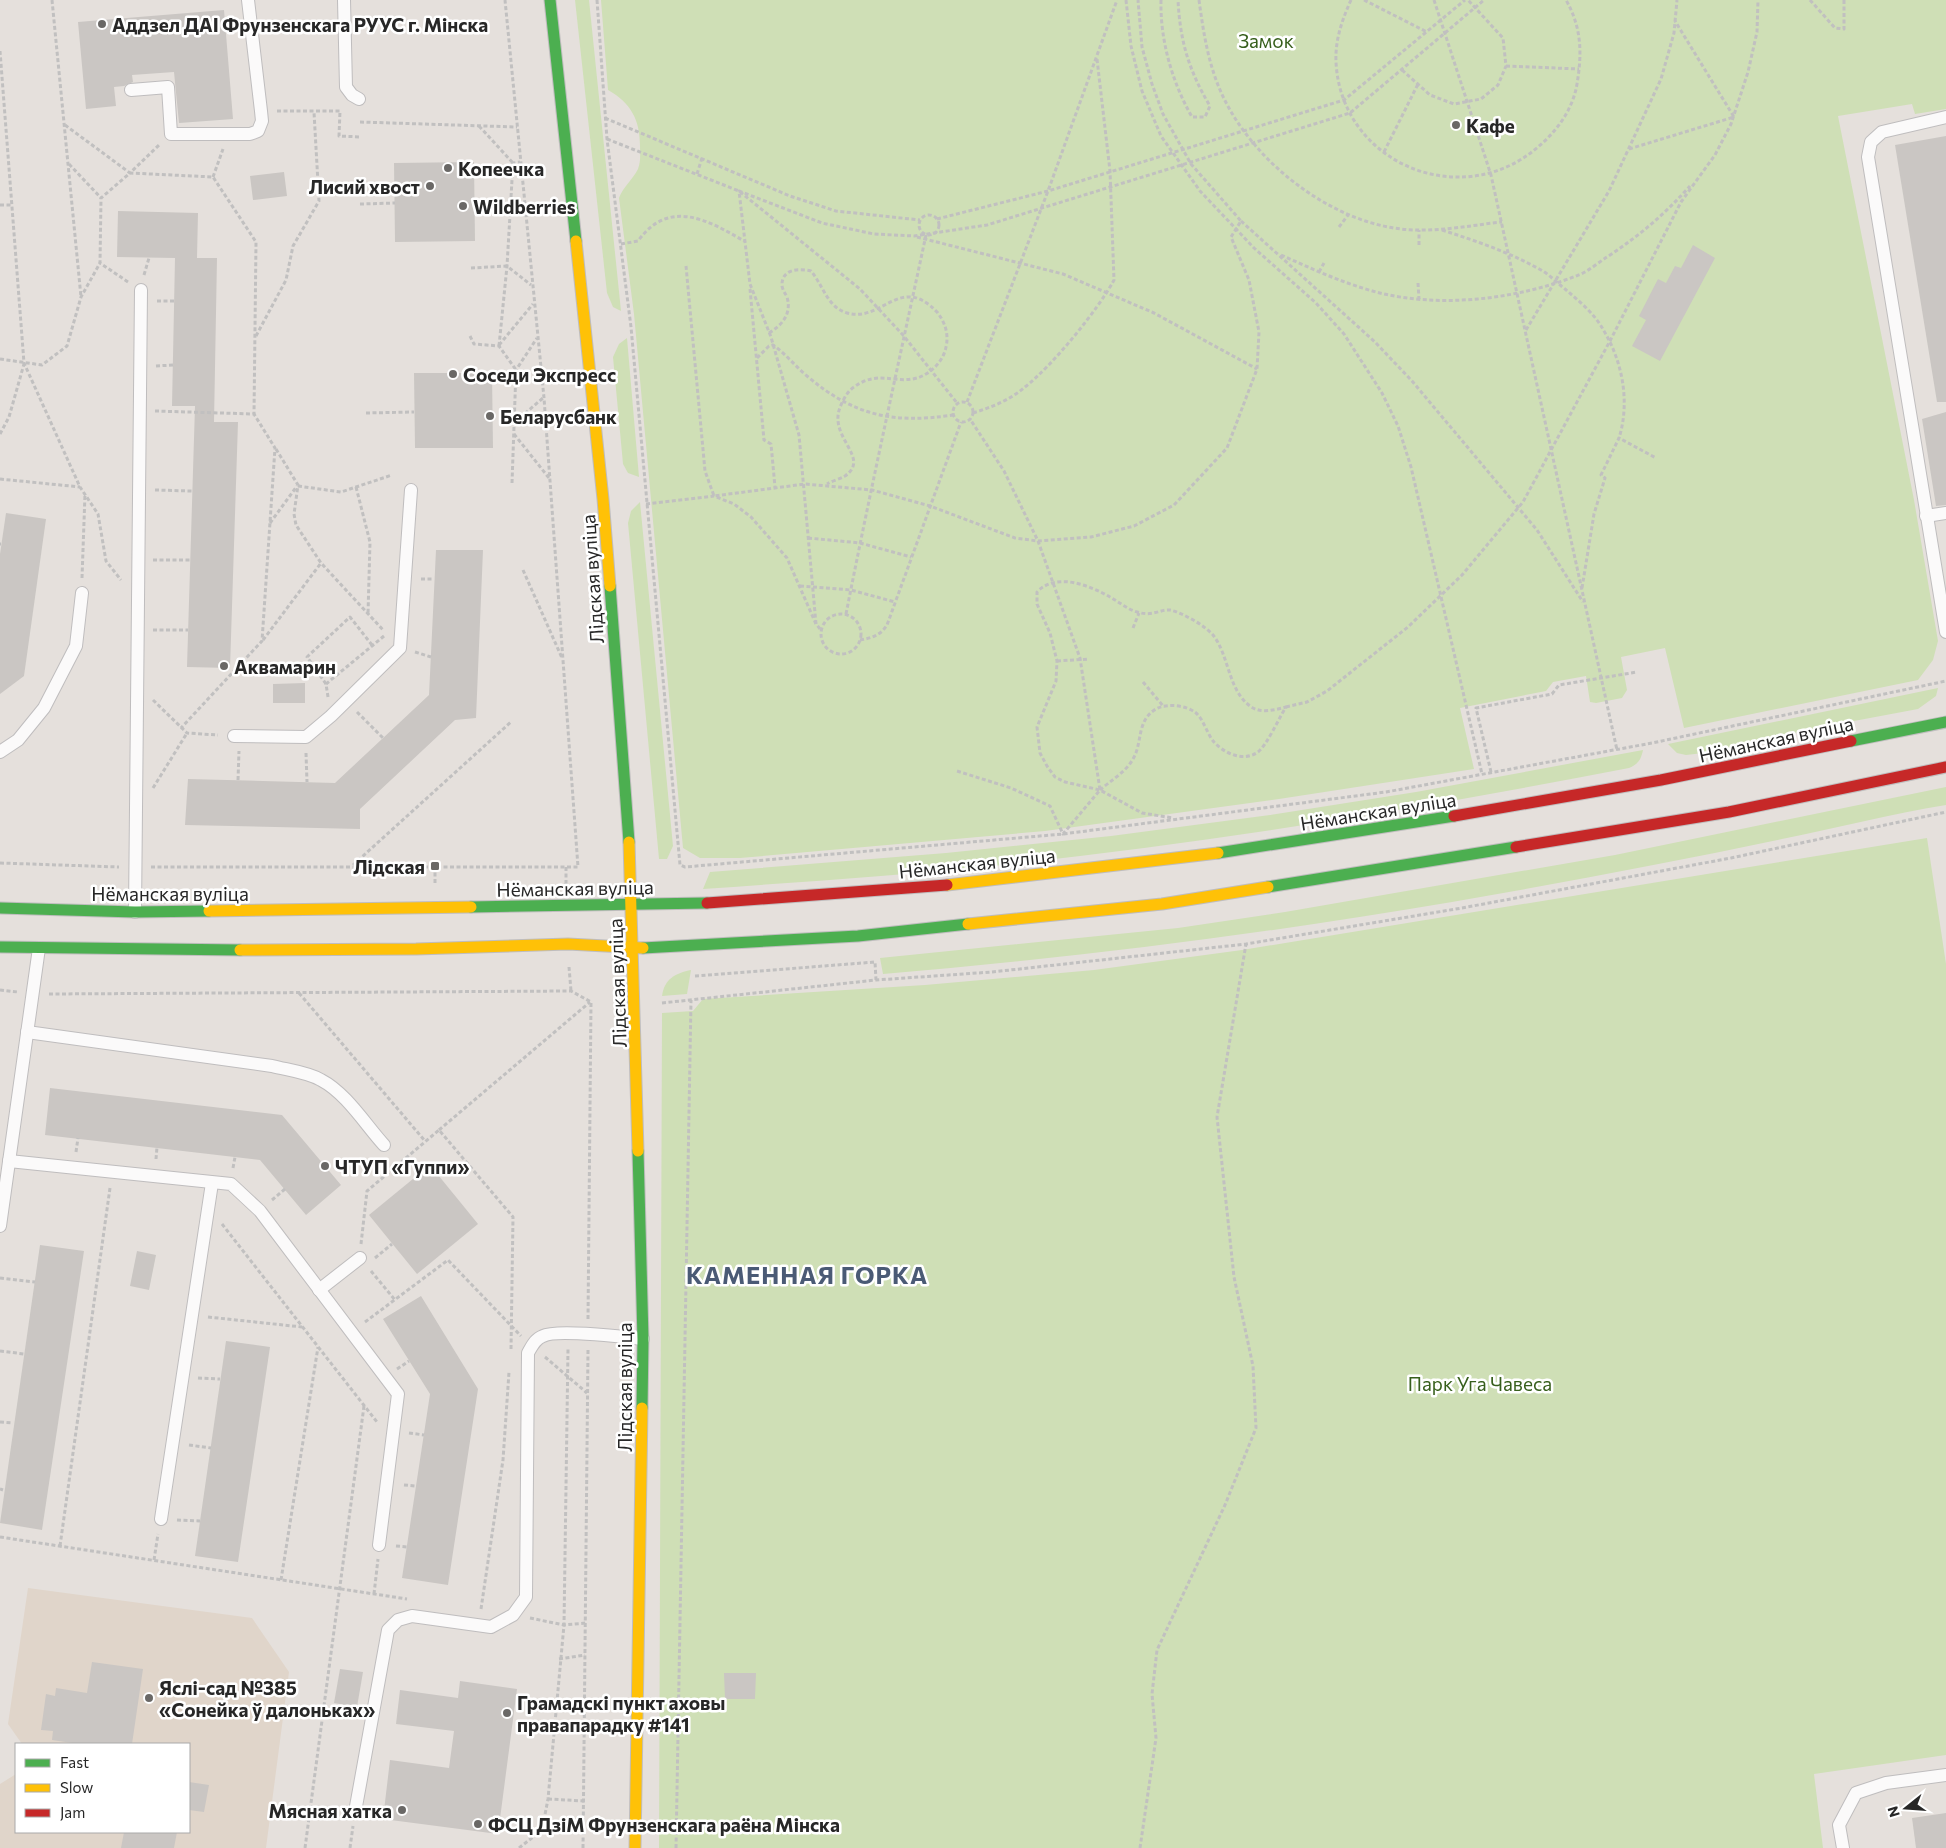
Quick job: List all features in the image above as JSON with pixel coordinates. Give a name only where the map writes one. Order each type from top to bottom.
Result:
[{"type":"main road","name":"Лідская вуліца","points":[[550,0],[603,499],[631,870],[643,1339],[635,1848]]},
{"type":"main road","name":"Нёманская вуліца","points":[[0,908],[135,912],[691,904],[952,885],[1184,858],[1388,828],[1661,780],[1946,722]]},
{"type":"main road","points":[[0,947],[118,950],[416,949],[568,944],[634,948],[858,936],[1162,904],[1729,812],[1946,767]]},
{"type":"lane","points":[[131,90],[168,87],[170,134],[250,134],[258,131],[262,121],[248,0]]},
{"type":"lane","points":[[344,0],[346,87],[360,99]]},
{"type":"lane","points":[[1946,117],[1882,132],[1871,142],[1868,157],[1946,632]]},
{"type":"lane","points":[[135,912],[141,290]]},
{"type":"lane","points":[[237,736],[306,737],[346,702],[400,648],[411,490]]},
{"type":"lane","points":[[1926,516],[1946,513]]},
{"type":"lane","points":[[0,752],[18,740],[44,708],[76,646],[82,593]]},
{"type":"lane","points":[[0,1226],[2,1194],[9,1161],[39,948]]},
{"type":"lane","points":[[27,1032],[272,1066],[305,1074],[320,1079],[336,1091],[384,1145]]},
{"type":"lane","points":[[9,1161],[231,1184],[260,1211],[398,1394],[379,1545]]},
{"type":"lane","points":[[161,1519],[212,1183]]},
{"type":"lane","points":[[319,1290],[363,1262]]},
{"type":"lane","points":[[355,1812],[388,1630],[398,1620],[412,1616],[492,1626],[513,1615],[526,1597],[528,1353],[533,1342],[544,1334],[588,1334],[643,1339]]},
{"type":"lane","points":[[1843,1848],[1839,1825],[1856,1794],[1886,1783],[1946,1775]]},
{"type":"path","points":[[52,0],[81,296]]},
{"type":"path","points":[[0,863],[135,867],[578,867],[544,398],[505,0]]},
{"type":"path","points":[[597,0],[607,139],[631,327],[680,865],[685,867],[1063,834],[1386,792],[1617,750],[1946,681]]},
{"type":"path","points":[[968,402],[1048,191],[1117,0]]},
{"type":"path","points":[[1126,0],[1131,46],[1142,91],[1161,136],[1200,191],[1254,248],[1322,309],[1344,334],[1382,392],[1398,426],[1411,467],[1482,774]]},
{"type":"path","points":[[1138,0],[1142,47],[1152,84],[1163,114],[1191,164],[1242,221],[1375,342],[1412,381],[1537,530],[1585,604]]},
{"type":"path","points":[[1161,0],[1160,16],[1166,50],[1175,79],[1192,117],[1205,117],[1210,106],[1185,54],[1180,28],[1178,0]]},
{"type":"path","points":[[1199,0],[1206,47],[1218,86],[1244,131],[1290,180],[1328,206],[1373,224],[1419,230],[1502,222]]},
{"type":"path","points":[[1351,0],[1340,24],[1336,62],[1344,100],[1350,113],[1374,145],[1384,152],[1406,167],[1444,178],[1491,175],[1522,161],[1554,134],[1574,98],[1582,57],[1575,16],[1566,0]]},
{"type":"path","points":[[1364,0],[1427,32]]},
{"type":"path","points":[[1434,0],[1491,175],[1617,750]]},
{"type":"path","points":[[605,118],[790,196],[836,211],[920,220],[928,215],[937,219],[1048,191],[1344,100],[1467,0],[1504,38],[1506,66],[1498,85],[1481,99],[1454,104],[1430,95],[1402,70]]},
{"type":"path","points":[[926,237],[987,224],[1040,209],[1191,164],[1350,113],[1484,0]]},
{"type":"path","points":[[1526,331],[1609,192],[1661,79],[1675,22],[1677,0]]},
{"type":"path","points":[[1178,819],[1142,813],[1100,790],[1074,785],[1055,776],[1040,753],[1037,727],[1056,681],[1058,661],[1050,633],[1037,604],[1036,592],[1042,586],[1053,582],[1068,582],[1089,586],[1139,613],[1151,615],[1168,610],[1200,625],[1212,635],[1237,691],[1250,706],[1263,711],[1307,702],[1327,691],[1408,627],[1462,575],[1518,508],[1551,451],[1681,202],[1715,155],[1734,117],[1748,72],[1757,32],[1758,0]]},
{"type":"path","points":[[1810,0],[1835,28],[1844,29],[1844,0]]},
{"type":"path","points":[[1675,22],[1734,117]]},
{"type":"path","points":[[0,51],[24,363],[9,417],[0,434]]},
{"type":"path","points":[[973,413],[1002,403],[1025,387],[1065,346],[1106,294],[1114,280],[1110,171],[1097,58]]},
{"type":"path","points":[[1506,66],[1579,69]]},
{"type":"path","points":[[1384,152],[1418,84]]},
{"type":"path","points":[[261,111],[314,112],[340,110],[339,136],[362,137]]},
{"type":"path","points":[[255,338],[286,280],[293,246],[319,201],[314,112]]},
{"type":"path","points":[[1628,149],[1734,117]]},
{"type":"path","points":[[360,122],[517,127]]},
{"type":"path","points":[[64,124],[130,173],[213,177]]},
{"type":"path","points":[[478,126],[513,163],[507,266],[499,346],[516,370]]},
{"type":"path","points":[[213,177],[228,133]]},
{"type":"path","points":[[101,198],[170,134]]},
{"type":"path","points":[[607,139],[822,223],[874,234],[926,237],[1020,264],[1063,274],[1154,313],[1257,369]]},
{"type":"path","points":[[696,174],[702,158]]},
{"type":"path","points":[[0,360],[42,365],[67,346],[81,296],[100,263],[101,198],[68,162]]},
{"type":"path","points":[[513,163],[520,162]]},
{"type":"path","points":[[1278,254],[1319,272],[1377,292],[1419,299],[1493,296],[1583,273],[1663,216],[1701,175]]},
{"type":"path","points":[[213,177],[256,242],[254,414],[298,486],[294,514],[296,525],[321,563],[386,634],[326,684]]},
{"type":"path","points":[[739,191],[750,284],[764,440],[771,444],[775,487]]},
{"type":"path","points":[[739,191],[860,289],[903,335],[958,403]]},
{"type":"path","points":[[360,204],[395,203]]},
{"type":"path","points":[[0,205],[12,205]]},
{"type":"path","points":[[1340,227],[1348,215]]},
{"type":"path","points":[[620,244],[638,241],[654,223],[684,216],[712,223],[745,241]]},
{"type":"path","points":[[934,234],[939,229],[937,219]]},
{"type":"path","points":[[920,220],[920,230],[926,237]]},
{"type":"path","points":[[646,504],[805,484],[872,490],[930,506],[1015,538],[1038,541],[1091,537],[1134,526],[1174,505],[1227,448],[1257,369],[1259,332],[1249,280],[1232,237],[1242,221]]},
{"type":"path","points":[[1438,229],[1492,246],[1543,271],[1584,306],[1604,331],[1618,365],[1626,399],[1625,418],[1619,438],[1601,475],[1605,478],[1594,514],[1582,591]]},
{"type":"path","points":[[1419,230],[1419,245]]},
{"type":"path","points":[[934,234],[940,242]]},
{"type":"path","points":[[846,614],[888,417],[903,335],[926,237]]},
{"type":"path","points":[[100,263],[141,290]]},
{"type":"path","points":[[1319,272],[1324,263]]},
{"type":"path","points":[[471,268],[507,266],[532,285]]},
{"type":"path","points":[[686,266],[705,471],[714,496],[734,504],[752,517],[787,558],[816,624],[821,630],[823,643],[827,648],[839,654],[852,651],[860,640],[860,627],[852,617],[846,614],[840,614],[827,619],[821,630]]},
{"type":"path","points":[[769,333],[781,326],[786,316],[788,306],[782,284],[784,277],[792,270],[811,271],[837,308],[859,314],[896,298],[912,298],[931,306],[943,319],[947,334],[946,348],[939,363],[931,370],[913,379],[895,379],[878,376],[854,387],[843,401],[837,421],[840,433],[851,448],[854,459],[851,468],[845,476],[826,485]]},
{"type":"path","points":[[1418,283],[1419,299]]},
{"type":"path","points":[[750,284],[773,345],[799,435],[805,484],[811,586],[816,624]]},
{"type":"path","points":[[499,346],[534,303]]},
{"type":"path","points":[[470,336],[474,344],[499,346]]},
{"type":"path","points":[[512,483],[516,370],[537,338]]},
{"type":"path","points":[[756,358],[773,345]]},
{"type":"path","points":[[773,345],[807,376],[843,401],[867,412],[912,420],[953,415],[961,422]]},
{"type":"path","points":[[24,363],[80,487],[98,514],[106,561],[122,582]]},
{"type":"path","points":[[514,422],[544,398]]},
{"type":"path","points":[[953,415],[953,409],[958,403],[968,402]]},
{"type":"path","points":[[961,422],[970,419],[973,413],[972,407],[968,402]]},
{"type":"path","points":[[140,411],[254,414]]},
{"type":"path","points":[[366,413],[414,412]]},
{"type":"path","points":[[970,419],[1004,471],[1038,541],[1080,658],[1100,790]]},
{"type":"path","points":[[860,640],[872,638],[883,632],[961,422]]},
{"type":"path","points":[[514,434],[550,479]]},
{"type":"path","points":[[1619,438],[1656,458]]},
{"type":"path","points":[[262,641],[269,523],[276,448]]},
{"type":"path","points":[[298,486],[341,492],[392,475]]},
{"type":"path","points":[[0,479],[80,487]]},
{"type":"path","points":[[269,523],[298,486]]},
{"type":"path","points":[[356,487],[370,542],[368,614]]},
{"type":"path","points":[[139,489],[192,491]]},
{"type":"path","points":[[82,593],[84,494]]},
{"type":"path","points":[[808,538],[860,543],[911,557]]},
{"type":"path","points":[[138,560],[190,560]]},
{"type":"path","points":[[181,728],[262,641],[321,563]]},
{"type":"path","points":[[523,570],[564,661]]},
{"type":"path","points":[[800,586],[851,590],[894,602]]},
{"type":"path","points":[[1132,628],[1139,613]]},
{"type":"path","points":[[331,716],[326,684],[307,657],[350,617],[372,646]]},
{"type":"path","points":[[138,629],[188,630]]},
{"type":"path","points":[[1058,661],[1080,658],[1089,659]]},
{"type":"path","points":[[1491,772],[1476,708],[1552,694],[1560,685],[1637,672]]},
{"type":"path","points":[[1143,682],[1164,707]]},
{"type":"path","points":[[137,685],[187,733],[210,735]]},
{"type":"path","points":[[346,702],[383,738]]},
{"type":"path","points":[[1063,834],[1100,790],[1133,760],[1145,717],[1158,708],[1184,707],[1196,714],[1214,742],[1227,752],[1239,757],[1247,757],[1258,752],[1267,742],[1286,707]]},
{"type":"path","points":[[353,866],[512,721]]},
{"type":"path","points":[[151,791],[187,733]]},
{"type":"path","points":[[237,736],[238,780]]},
{"type":"path","points":[[306,737],[307,782]]},
{"type":"path","points":[[957,771],[1001,785],[1050,806],[1063,834]]},
{"type":"path","points":[[662,1003],[876,980],[992,972],[1246,944],[1453,909],[1731,858],[1946,812]]},
{"type":"path","points":[[566,867],[566,885]]},
{"type":"path","points":[[1140,1848],[1156,1738],[1152,1694],[1157,1650],[1225,1505],[1256,1428],[1253,1366],[1234,1277],[1216,1117],[1246,944]]},
{"type":"path","points":[[695,976],[875,962],[876,980]]},
{"type":"path","points":[[569,967],[571,991]]},
{"type":"path","points":[[32,994],[571,991],[591,1002]]},
{"type":"path","points":[[298,993],[425,1141]]},
{"type":"path","points":[[676,1848],[691,1000]]},
{"type":"path","points":[[395,1300],[363,1262],[367,1191],[591,1002]]},
{"type":"path","points":[[583,1848],[591,1002]]},
{"type":"path","points":[[439,1130],[513,1217],[510,1357]]},
{"type":"path","points":[[60,1546],[112,1172]]},
{"type":"path","points":[[208,1208],[393,1442]]},
{"type":"path","points":[[363,1262],[392,1244]]},
{"type":"path","points":[[352,1332],[448,1260],[512,1329],[588,1394]]},
{"type":"path","points":[[0,1278],[35,1282]]},
{"type":"path","points":[[193,1315],[302,1327]]},
{"type":"path","points":[[519,1848],[542,1830],[548,1799],[553,1727],[564,1624],[569,1334]]},
{"type":"path","points":[[281,1580],[318,1347]]},
{"type":"path","points":[[0,1351],[24,1354]]},
{"type":"path","points":[[480,1610],[503,1460],[510,1367]]},
{"type":"path","points":[[183,1377],[220,1379]]},
{"type":"path","points":[[305,1848],[364,1406]]},
{"type":"path","points":[[0,1422],[13,1423]]},
{"type":"path","points":[[172,1444],[211,1448]]},
{"type":"path","points":[[154,1560],[161,1519],[200,1521]]},
{"type":"path","points":[[0,1537],[413,1600]]},
{"type":"path","points":[[374,1594],[379,1545]]},
{"type":"path","points":[[471,1608],[564,1624],[586,1623]]},
{"type":"path","points":[[560,1659],[585,1655]]},
{"type":"path","points":[[553,1727],[585,1726]]},
{"type":"path","points":[[548,1799],[584,1801]]},
{"type":"shaded area","name":"Яслі-сад №385 «Сонейка ў далоньках»","points":[[28,1588],[252,1618],[289,1672],[266,1848],[0,1848],[0,1784],[15,1775],[15,1833],[190,1833],[190,1743],[21,1743],[8,1724]]},
{"type":"green space","points":[[575,0],[589,0],[621,311],[613,307],[607,293]]},
{"type":"green space","name":"Замок","points":[[601,0],[1946,0],[1946,109],[1915,114],[1912,104],[1838,116],[1914,500],[1938,641],[1933,660],[1918,680],[1684,728],[1665,648],[1621,657],[1627,690],[1622,698],[1596,703],[1590,702],[1586,676],[1553,682],[1546,691],[1460,708],[1474,769],[1279,799],[1045,831],[740,858],[700,858],[683,848],[634,314],[619,198],[638,169],[640,163],[640,137],[633,113],[623,101],[608,90]]},
{"type":"green space","points":[[627,338],[639,477],[628,473],[623,464],[613,357],[619,344]]},
{"type":"green space","points":[[640,502],[673,846],[667,859],[659,859],[628,523],[631,511]]},
{"type":"green space","points":[[1938,688],[1936,696],[1918,709],[1806,730],[1721,751],[1686,755],[1677,753],[1668,744]]},
{"type":"green space","points":[[1643,750],[1639,761],[1629,768],[1392,811],[1232,836],[993,866],[703,889],[710,872],[946,853],[1111,836],[1270,815],[1416,792]]},
{"type":"green space","points":[[1946,787],[1946,805],[1617,872],[1381,914],[1169,944],[955,968],[883,974],[880,958],[1178,928],[1285,912],[1615,855]]},
{"type":"green space","name":"Парк Уга Чавеса","points":[[1927,838],[1946,964],[1946,1755],[1814,1774],[1823,1848],[659,1848],[662,1013],[693,1011],[703,999],[925,985],[1094,970],[1242,950]]},
{"type":"green space","points":[[691,970],[687,994],[662,996],[668,981],[680,973]]},
{"type":"building","points":[[224,10],[233,119],[179,123],[174,72],[132,75],[133,82],[124,86],[114,87],[116,106],[86,109],[78,22]]},
{"type":"building","points":[[1946,136],[1946,402],[1937,402],[1895,145]]},
{"type":"building","points":[[474,162],[475,241],[395,242],[394,163]]},
{"type":"building","points":[[284,172],[287,196],[253,200],[250,176]]},
{"type":"building","points":[[118,211],[198,213],[197,258],[217,258],[214,422],[238,422],[230,668],[187,667],[195,406],[172,406],[175,258],[117,257]]},
{"type":"building","points":[[1693,245],[1715,258],[1660,361],[1632,346],[1646,320],[1639,316],[1658,279],[1666,283],[1675,266],[1681,268]]},
{"type":"building","points":[[414,373],[492,373],[493,448],[415,448]]},
{"type":"building","points":[[1946,412],[1946,505],[1936,506],[1922,419]]},
{"type":"building","points":[[6,513],[46,519],[24,676],[0,694],[0,554]]},
{"type":"building","points":[[436,550],[483,550],[476,718],[455,720],[360,809],[360,829],[185,825],[188,779],[335,783],[429,695]]},
{"type":"building","points":[[305,683],[305,703],[273,703],[273,684]]},
{"type":"building","points":[[50,1088],[282,1115],[341,1185],[306,1215],[260,1160],[45,1135]]},
{"type":"building","points":[[430,1165],[478,1224],[417,1274],[369,1215]]},
{"type":"building","points":[[40,1245],[84,1251],[42,1530],[0,1523]]},
{"type":"building","points":[[137,1251],[156,1255],[149,1290],[130,1286]]},
{"type":"building","points":[[421,1296],[478,1389],[448,1585],[402,1578],[430,1394],[383,1319]]},
{"type":"building","points":[[226,1341],[270,1347],[238,1562],[195,1556]]},
{"type":"building","points":[[92,1662],[143,1669],[132,1743],[72,1743],[52,1740],[53,1731],[41,1730],[46,1694],[55,1696],[56,1688],[87,1693]]},
{"type":"building","points":[[340,1669],[363,1672],[357,1707],[334,1703]]},
{"type":"building","points":[[724,1673],[756,1673],[755,1699],[725,1699]]},
{"type":"building","points":[[460,1681],[517,1689],[498,1834],[383,1819],[390,1760],[449,1768],[454,1731],[396,1724],[400,1690],[458,1698]]},
{"type":"building","points":[[190,1782],[209,1785],[204,1812],[190,1810]]},
{"type":"building","points":[[1946,1813],[1946,1848],[1916,1848],[1912,1818]]},
{"type":"building","points":[[124,1833],[177,1833],[174,1848],[121,1848]]},
{"type":"traffic: fast","points":[[550,0],[576,241]]},
{"type":"traffic: fast","points":[[610,586],[629,842]]},
{"type":"traffic: fast","points":[[1851,741],[1946,722]]},
{"type":"traffic: fast","points":[[1218,853],[1454,816]]},
{"type":"traffic: fast","points":[[1268,887],[1516,847]]},
{"type":"traffic: fast","points":[[471,907],[707,903]]},
{"type":"traffic: fast","points":[[0,908],[135,912],[209,911]]},
{"type":"traffic: fast","points":[[643,948],[858,936],[968,924]]},
{"type":"traffic: fast","points":[[0,947],[240,950]]},
{"type":"traffic: fast","points":[[638,1151],[643,1339],[642,1408]]},
{"type":"traffic: slow","points":[[576,241],[603,499],[610,586]]},
{"type":"traffic: slow","points":[[629,842],[638,1151]]},
{"type":"traffic: slow","points":[[947,885],[1218,853]]},
{"type":"traffic: slow","points":[[968,924],[1162,904],[1268,887]]},
{"type":"traffic: slow","points":[[209,911],[471,907]]},
{"type":"traffic: slow","points":[[240,950],[416,949],[568,944],[643,948]]},
{"type":"traffic: slow","points":[[635,1848],[642,1408]]},
{"type":"traffic: jam","points":[[1454,816],[1661,780],[1851,741]]},
{"type":"traffic: jam","points":[[1516,847],[1729,812],[1946,767]]},
{"type":"traffic: jam","points":[[707,903],[947,885]]},
{"type":"place","name":"Аддзел ДАІ Фрунзенскага РУУС г. Мінска","points":[[102,24]]},
{"type":"place","name":"Кафе","points":[[1456,125]]},
{"type":"place","name":"Копеечка","points":[[448,168]]},
{"type":"place","name":"Лисий хвост","points":[[430,186]]},
{"type":"place","name":"Wildberries","points":[[463,206]]},
{"type":"place","name":"Соседи Экспресс","points":[[453,374]]},
{"type":"place","name":"Беларусбанк","points":[[490,416]]},
{"type":"place","name":"Аквамарин","points":[[224,666]]},
{"type":"place","name":"Лідская","points":[[435,866]]},
{"type":"place","name":"ЧТУП «Гуппи»","points":[[325,1166]]},
{"type":"place","name":"Яслі-сад №385 «Сонейка ў далоньках»","points":[[149,1698]]},
{"type":"place","name":"Грамадскі пункт аховы правапарадку #141","points":[[507,1713]]},
{"type":"place","name":"Мясная хатка","points":[[402,1810]]},
{"type":"place","name":"ФСЦ ДзіМ Фрунзенскага раёна Мінска","points":[[478,1824]]},
{"type":"district","name":"КАМЕННАЯ ГОРКА","points":[[807,1274]]}]
